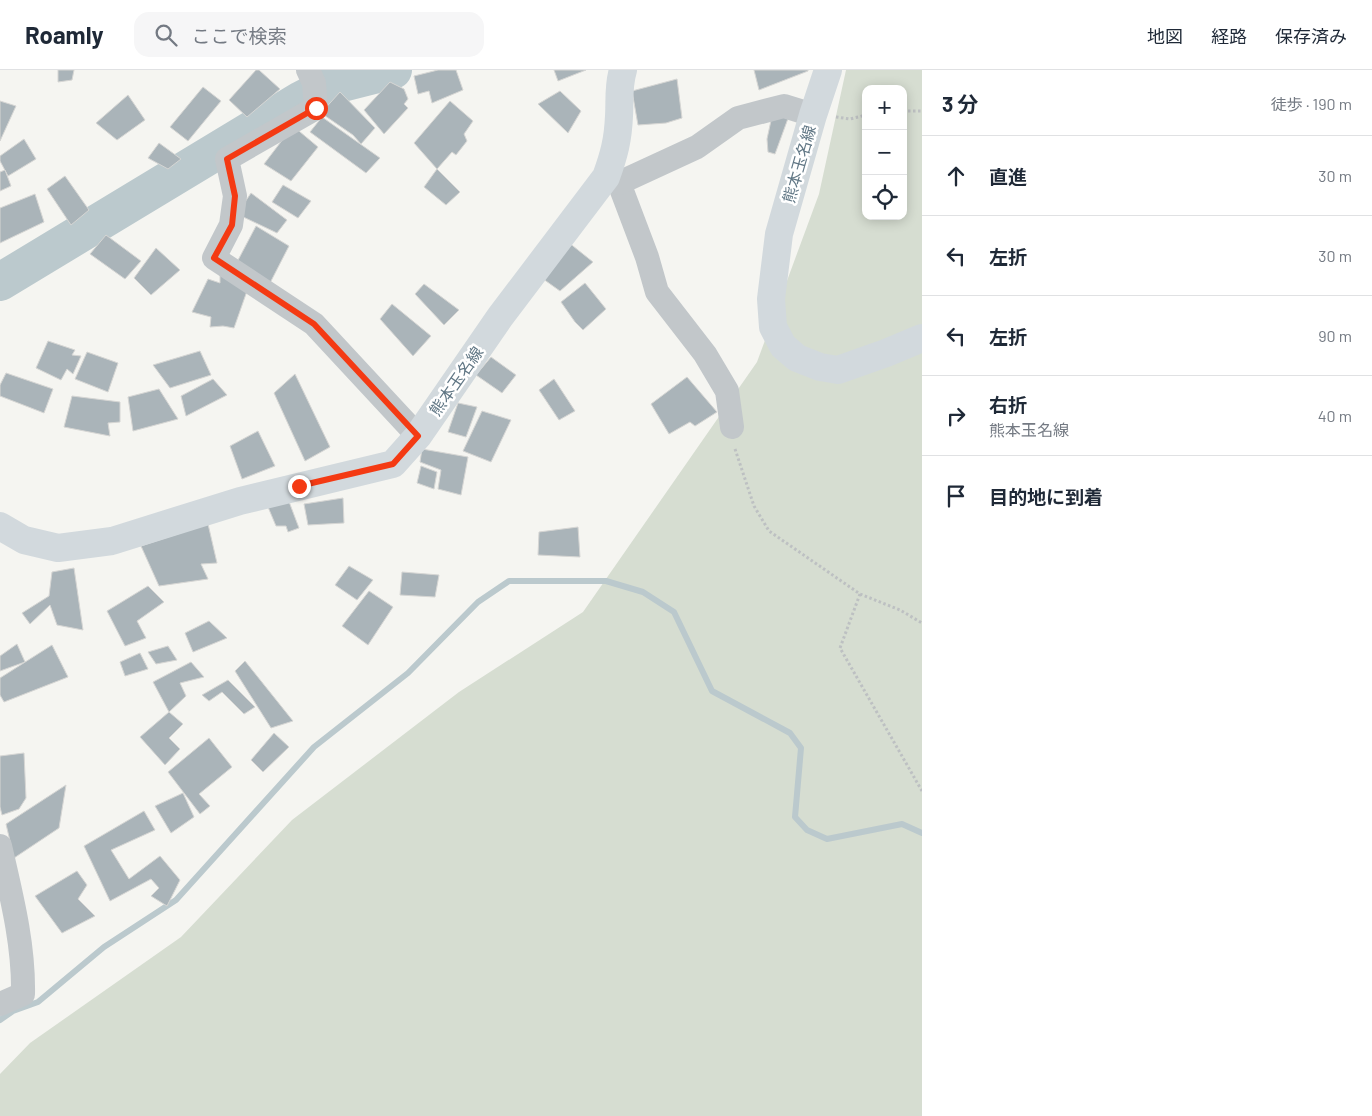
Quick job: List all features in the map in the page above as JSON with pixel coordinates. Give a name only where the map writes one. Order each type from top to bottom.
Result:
[{"type":"main road","name":"熊本玉名線","points":[[0,526],[24,540],[58,548],[112,541],[240,501],[393,464],[418,436],[500,317],[612,180],[619,116],[619,83],[623,70]]},
{"type":"main road","name":"熊本玉名線","points":[[828,70],[779,234],[771,299],[774,327],[783,346],[797,358],[820,367],[838,370],[922,338]]},
{"type":"street","points":[[312,84],[316,108],[227,159],[235,196],[232,225],[214,258],[314,324],[418,436]]},
{"type":"street","points":[[732,427],[727,391],[705,354],[658,292],[647,257],[612,180],[697,147],[738,118],[784,106],[813,115]]},
{"type":"street","points":[[0,846],[15,909],[23,974],[23,994],[0,1004]]},
{"type":"path","points":[[907,111],[922,111]]},
{"type":"path","points":[[732,427],[735,452],[754,506],[769,531],[860,594],[900,610],[922,623]]},
{"type":"path","points":[[860,594],[840,648],[922,791]]},
{"type":"shaded area","points":[[846,70],[922,70],[922,1116],[0,1116],[0,1074],[30,1043],[181,937],[292,820],[459,692],[583,612],[757,362],[819,194]]},
{"type":"building","points":[[58,70],[74,70],[72,80],[58,82]]},
{"type":"building","points":[[256,70],[259,70],[280,89],[247,117],[229,100]]},
{"type":"building","points":[[438,70],[456,70],[463,90],[432,103],[429,91],[418,94],[414,76]]},
{"type":"building","points":[[554,70],[586,70],[558,81]]},
{"type":"building","points":[[754,70],[808,70],[808,71],[759,90]]},
{"type":"building","points":[[677,79],[682,118],[666,123],[638,125],[632,91]]},
{"type":"building","points":[[390,82],[404,89],[408,99],[404,104],[408,108],[384,134],[364,110]]},
{"type":"building","points":[[203,87],[221,101],[188,141],[170,127]]},
{"type":"building","points":[[560,91],[581,111],[568,133],[538,104]]},
{"type":"building","points":[[340,92],[375,128],[361,144],[353,135],[321,113]]},
{"type":"building","points":[[128,95],[145,120],[117,140],[96,123]]},
{"type":"building","points":[[0,101],[16,106],[0,141]]},
{"type":"building","points":[[450,101],[473,121],[464,134],[467,141],[456,155],[452,152],[437,169],[414,143]]},
{"type":"building","points":[[790,113],[775,154],[768,152],[767,139],[772,116]]},
{"type":"building","points":[[322,117],[380,158],[366,173],[310,132]]},
{"type":"building","points":[[293,126],[318,147],[291,181],[264,164]]},
{"type":"building","points":[[24,139],[36,159],[8,176],[0,161],[0,156]]},
{"type":"building","points":[[159,143],[181,159],[168,169],[148,158]]},
{"type":"building","points":[[437,169],[460,192],[446,205],[424,187]]},
{"type":"building","points":[[5,170],[11,186],[0,191],[0,172]]},
{"type":"building","points":[[65,176],[89,210],[71,225],[47,189]]},
{"type":"building","points":[[283,185],[311,201],[298,218],[272,202]]},
{"type":"building","points":[[251,193],[287,220],[277,233],[237,214]]},
{"type":"building","points":[[35,194],[44,222],[0,243],[0,208]]},
{"type":"building","points":[[256,226],[289,246],[270,283],[236,264]]},
{"type":"building","points":[[106,235],[141,261],[125,279],[90,254]]},
{"type":"building","points":[[568,242],[593,262],[560,291],[539,276]]},
{"type":"building","points":[[156,248],[180,270],[151,295],[134,278]]},
{"type":"building","points":[[220,275],[247,291],[234,328],[223,326],[210,327],[211,317],[192,312],[208,279],[220,283]]},
{"type":"building","points":[[585,283],[606,309],[583,330],[561,302]]},
{"type":"building","points":[[424,284],[459,310],[444,325],[415,294]]},
{"type":"building","points":[[392,304],[431,336],[413,356],[380,319]]},
{"type":"building","points":[[48,341],[75,350],[72,355],[81,356],[73,374],[67,369],[61,380],[36,368]]},
{"type":"building","points":[[200,351],[211,375],[170,388],[153,365]]},
{"type":"building","points":[[87,352],[118,363],[108,392],[75,379]]},
{"type":"building","points":[[491,357],[516,375],[502,393],[476,375]]},
{"type":"building","points":[[6,373],[53,389],[44,413],[0,396],[0,385]]},
{"type":"building","points":[[295,374],[330,447],[305,461],[274,393]]},
{"type":"building","points":[[687,377],[717,412],[695,426],[690,422],[669,434],[651,404]]},
{"type":"building","points":[[213,379],[227,395],[186,416],[181,396]]},
{"type":"building","points":[[554,379],[575,411],[559,420],[539,390]]},
{"type":"building","points":[[159,389],[178,419],[133,431],[128,397]]},
{"type":"building","points":[[72,396],[120,402],[120,422],[108,423],[110,436],[64,427]]},
{"type":"building","points":[[458,403],[477,407],[466,437],[448,432]]},
{"type":"building","points":[[482,411],[511,420],[491,462],[463,451]]},
{"type":"building","points":[[258,431],[275,466],[242,479],[230,446]]},
{"type":"building","points":[[422,449],[468,457],[461,495],[438,489],[441,470],[420,462]]},
{"type":"building","points":[[421,466],[437,472],[434,489],[417,483]]},
{"type":"building","points":[[343,498],[344,523],[308,525],[304,504]]},
{"type":"building","points":[[288,499],[299,528],[288,532],[286,526],[276,526],[268,507]]},
{"type":"building","points":[[208,524],[217,563],[201,564],[208,579],[159,586],[141,546]]},
{"type":"building","points":[[578,527],[580,557],[538,555],[539,532]]},
{"type":"building","points":[[349,566],[373,580],[357,600],[335,585]]},
{"type":"building","points":[[74,568],[83,630],[57,625],[50,605],[30,624],[22,613],[49,596],[52,572]]},
{"type":"building","points":[[402,572],[439,575],[435,597],[400,595]]},
{"type":"building","points":[[148,586],[164,602],[137,621],[146,638],[125,646],[107,611]]},
{"type":"building","points":[[369,591],[393,607],[368,645],[342,626]]},
{"type":"building","points":[[209,621],[227,638],[193,652],[185,633]]},
{"type":"building","points":[[17,644],[25,662],[0,671],[0,656]]},
{"type":"building","points":[[52,645],[68,677],[4,702],[0,695],[0,678]]},
{"type":"building","points":[[168,646],[177,660],[156,664],[148,652]]},
{"type":"building","points":[[140,653],[148,669],[125,676],[120,662]]},
{"type":"building","points":[[245,661],[293,721],[271,728],[235,671]]},
{"type":"building","points":[[191,662],[204,677],[180,683],[186,696],[169,712],[153,682]]},
{"type":"building","points":[[228,680],[255,707],[244,714],[222,692],[209,701],[202,695]]},
{"type":"building","points":[[169,712],[183,724],[169,738],[180,749],[165,765],[140,737]]},
{"type":"building","points":[[274,733],[289,747],[263,772],[251,760]]},
{"type":"building","points":[[209,738],[232,767],[199,794],[210,806],[200,814],[168,772]]},
{"type":"building","points":[[24,753],[26,798],[19,809],[2,815],[0,807],[0,756]]},
{"type":"building","points":[[66,785],[59,828],[14,858],[6,824]]},
{"type":"building","points":[[183,793],[194,817],[171,833],[155,806]]},
{"type":"building","points":[[144,811],[155,830],[111,850],[129,879],[160,856],[180,880],[167,906],[151,896],[159,888],[151,879],[110,901],[84,846]]},
{"type":"building","points":[[77,871],[87,885],[78,899],[95,916],[62,933],[35,896]]},
{"type":"waterway","points":[[0,282],[301,100],[326,87],[393,70]]},
{"type":"waterway","points":[[0,1020],[13,1011],[38,1002],[104,947],[176,900],[314,747],[408,673],[478,602],[509,581],[606,581],[643,592],[674,612],[712,691],[790,733],[801,748],[795,817],[807,830],[827,839],[902,824],[922,833]]},
{"type":"route","points":[[299,486],[393,464],[418,436],[314,324],[214,258],[232,225],[235,196],[227,159],[316,108]]}]
